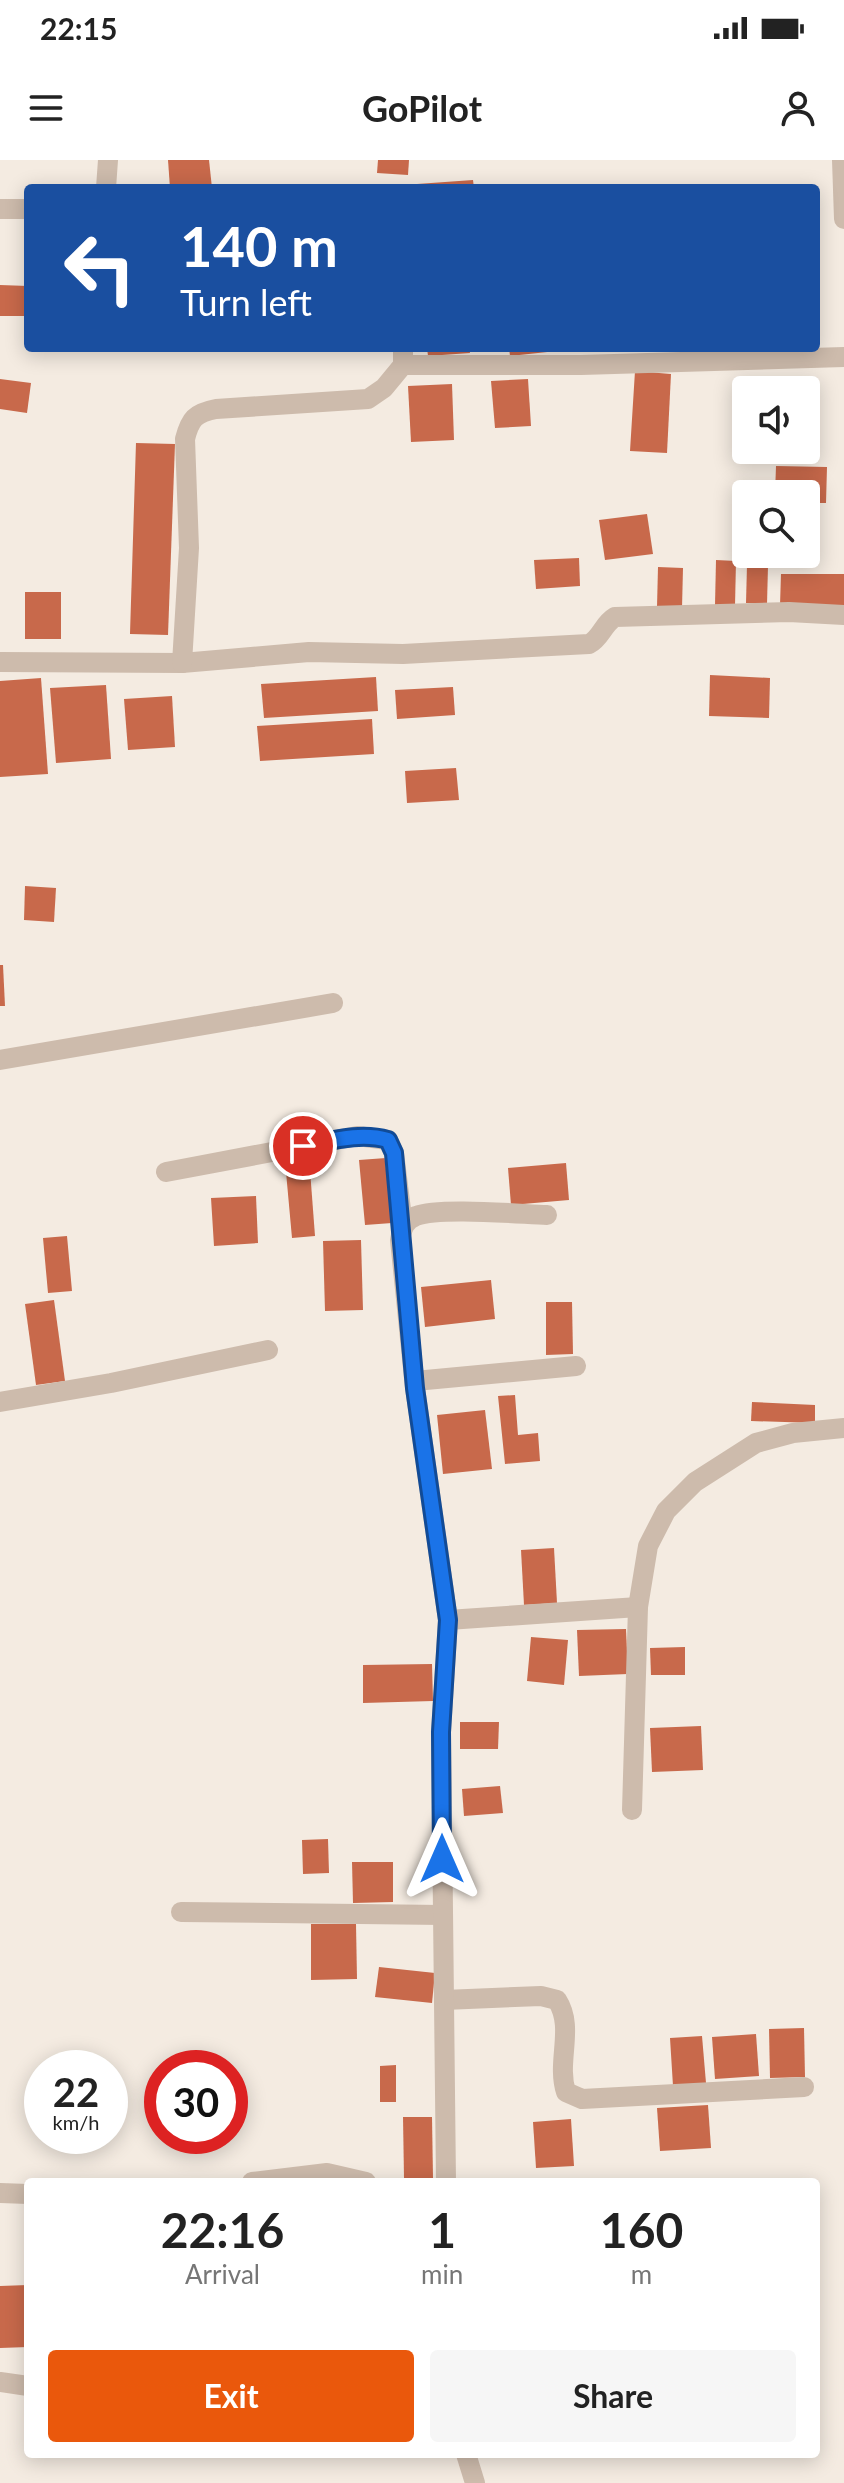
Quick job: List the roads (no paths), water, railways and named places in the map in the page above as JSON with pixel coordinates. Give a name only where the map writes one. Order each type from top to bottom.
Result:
[{"type":"street","points":[[106,184],[108,160]]},
{"type":"street","points":[[842,160],[844,219]]},
{"type":"street","points":[[0,209],[24,209]]},
{"type":"street","points":[[182,663],[189,548],[185,439],[189,422],[199,412],[368,399],[384,388],[403,357],[581,365],[844,357]]},
{"type":"street","points":[[0,662],[182,663],[309,652],[403,654],[589,644],[596,640],[606,622],[615,617],[789,612],[844,615]]},
{"type":"street","points":[[0,1060],[333,1003]]},
{"type":"street","points":[[166,1172],[357,1136],[388,1140],[394,1153],[415,1381],[448,1620],[441,1732],[446,2178]]},
{"type":"street","points":[[403,1226],[414,1216],[434,1213],[547,1215]]},
{"type":"street","points":[[0,1402],[111,1383],[268,1350]]},
{"type":"street","points":[[415,1381],[576,1366]]},
{"type":"street","points":[[632,1810],[638,1607],[648,1546],[666,1511],[695,1482],[756,1443],[793,1433],[844,1428]]},
{"type":"street","points":[[448,1620],[638,1607]]},
{"type":"street","points":[[181,1912],[443,1915]]},
{"type":"street","points":[[444,2000],[541,1996],[557,2000],[564,2011],[566,2031],[562,2078],[566,2092],[582,2099],[804,2087]]},
{"type":"street","points":[[285,2178],[327,2173],[349,2178]]},
{"type":"street","points":[[0,2193],[24,2194]]},
{"type":"street","points":[[0,2382],[24,2385]]},
{"type":"street","points":[[467,2458],[475,2483]]}]
